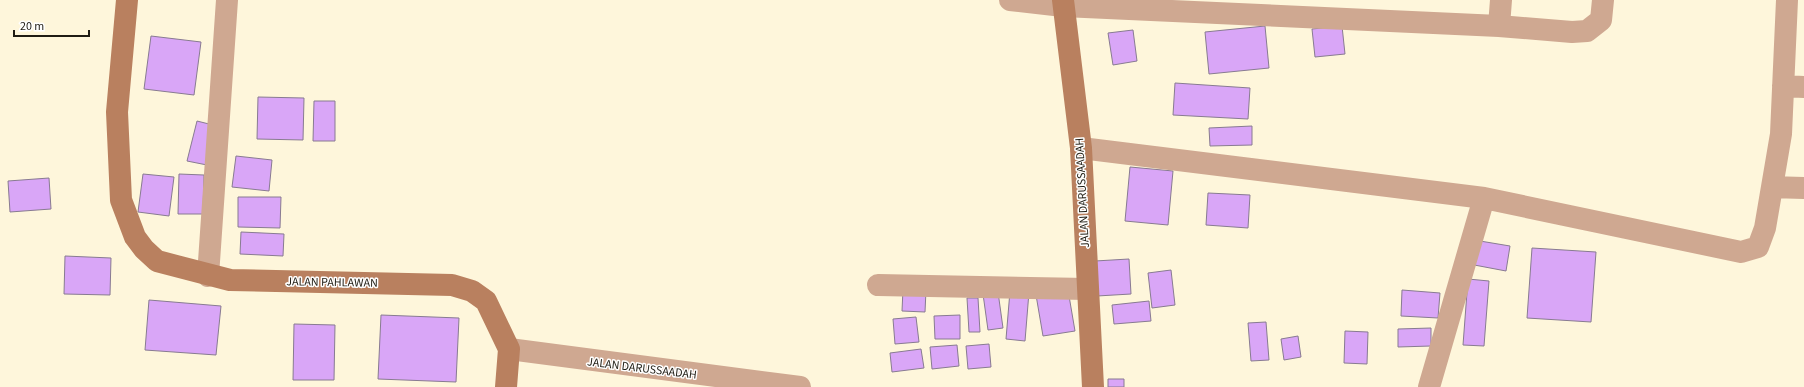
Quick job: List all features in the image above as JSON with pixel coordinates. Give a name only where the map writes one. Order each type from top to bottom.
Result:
[{"type":"street","name":"JALAN PAHLAWAN","points":[[127,0],[118,112],[121,200],[135,237],[144,250],[157,261],[208,276],[230,280],[452,285],[472,291],[486,301],[508,349],[506,387]]},
{"type":"street","points":[[208,276],[228,0]]},
{"type":"street","points":[[1010,0],[1499,26],[1572,32],[1587,31],[1601,20],[1603,0]]},
{"type":"street","points":[[1499,26],[1501,0]]},
{"type":"street","points":[[1081,148],[1484,198],[1741,252],[1758,247],[1765,228],[1781,134],[1794,87],[1787,0]]},
{"type":"street","name":"JALAN DARUSSAADAH","points":[[1063,3],[1081,148],[1093,387]]},
{"type":"street","points":[[1772,187],[1804,188]]},
{"type":"street","points":[[1429,387],[1484,198]]},
{"type":"street","points":[[878,286],[1087,289]]},
{"type":"street","name":"JALAN DARUSSAADAH","points":[[508,349],[776,386],[800,387]]},
{"type":"building","points":[[1265,26],[1269,68],[1209,74],[1205,32]]},
{"type":"building","points":[[1342,26],[1345,54],[1315,57],[1312,29]]},
{"type":"building","points":[[1133,30],[1137,61],[1113,65],[1108,33]]},
{"type":"building","points":[[151,36],[201,42],[194,95],[144,89]]},
{"type":"building","points":[[1175,83],[1250,88],[1248,119],[1173,115]]},
{"type":"building","points":[[258,97],[304,98],[303,140],[257,139]]},
{"type":"building","points":[[314,101],[335,101],[335,141],[313,141]]},
{"type":"building","points":[[197,121],[217,126],[207,165],[187,161]]},
{"type":"building","points":[[1252,126],[1252,145],[1210,146],[1209,128]]},
{"type":"building","points":[[236,156],[272,160],[269,191],[232,187]]},
{"type":"building","points":[[1130,167],[1173,171],[1168,225],[1125,221]]},
{"type":"building","points":[[143,174],[174,177],[169,216],[138,212]]},
{"type":"building","points":[[179,174],[204,175],[203,214],[178,214]]},
{"type":"building","points":[[49,178],[51,209],[10,212],[8,181]]},
{"type":"building","points":[[1208,193],[1250,195],[1248,228],[1206,225]]},
{"type":"building","points":[[238,197],[281,197],[280,228],[238,227]]},
{"type":"building","points":[[241,232],[284,234],[283,256],[240,254]]},
{"type":"building","points":[[1474,240],[1510,246],[1506,271],[1469,264]]},
{"type":"building","points":[[1532,248],[1596,252],[1591,322],[1527,318]]},
{"type":"building","points":[[65,256],[111,258],[110,295],[64,294]]},
{"type":"building","points":[[1129,259],[1131,294],[1097,296],[1095,261]]},
{"type":"building","points":[[1171,270],[1175,305],[1152,308],[1148,273]]},
{"type":"building","points":[[1468,279],[1489,281],[1484,346],[1463,345]]},
{"type":"building","points":[[903,289],[926,290],[925,312],[902,311]]},
{"type":"building","points":[[1068,290],[1075,331],[1043,336],[1036,295]]},
{"type":"building","points":[[1402,290],[1440,293],[1438,318],[1401,316]]},
{"type":"building","points":[[1010,291],[1029,292],[1025,341],[1006,339]]},
{"type":"building","points":[[998,292],[1003,328],[988,330],[983,294]]},
{"type":"building","points":[[967,298],[978,298],[980,332],[969,332]]},
{"type":"building","points":[[149,300],[221,306],[216,355],[145,350]]},
{"type":"building","points":[[1149,301],[1151,321],[1114,324],[1112,305]]},
{"type":"building","points":[[381,315],[459,318],[456,382],[378,379]]},
{"type":"building","points":[[960,315],[960,339],[935,339],[934,316]]},
{"type":"building","points":[[916,317],[919,342],[895,344],[893,319]]},
{"type":"building","points":[[1266,322],[1269,360],[1251,361],[1248,323]]},
{"type":"building","points":[[294,324],[335,325],[334,380],[293,380]]},
{"type":"building","points":[[1431,328],[1431,346],[1398,347],[1398,329]]},
{"type":"building","points":[[1345,331],[1368,332],[1367,364],[1344,363]]},
{"type":"building","points":[[1298,336],[1301,357],[1284,360],[1281,339]]},
{"type":"building","points":[[989,344],[991,367],[968,369],[966,346]]},
{"type":"building","points":[[957,345],[959,366],[932,369],[930,347]]},
{"type":"building","points":[[921,349],[924,368],[892,372],[890,353]]},
{"type":"building","points":[[1108,379],[1124,379],[1124,387],[1108,387]]}]
